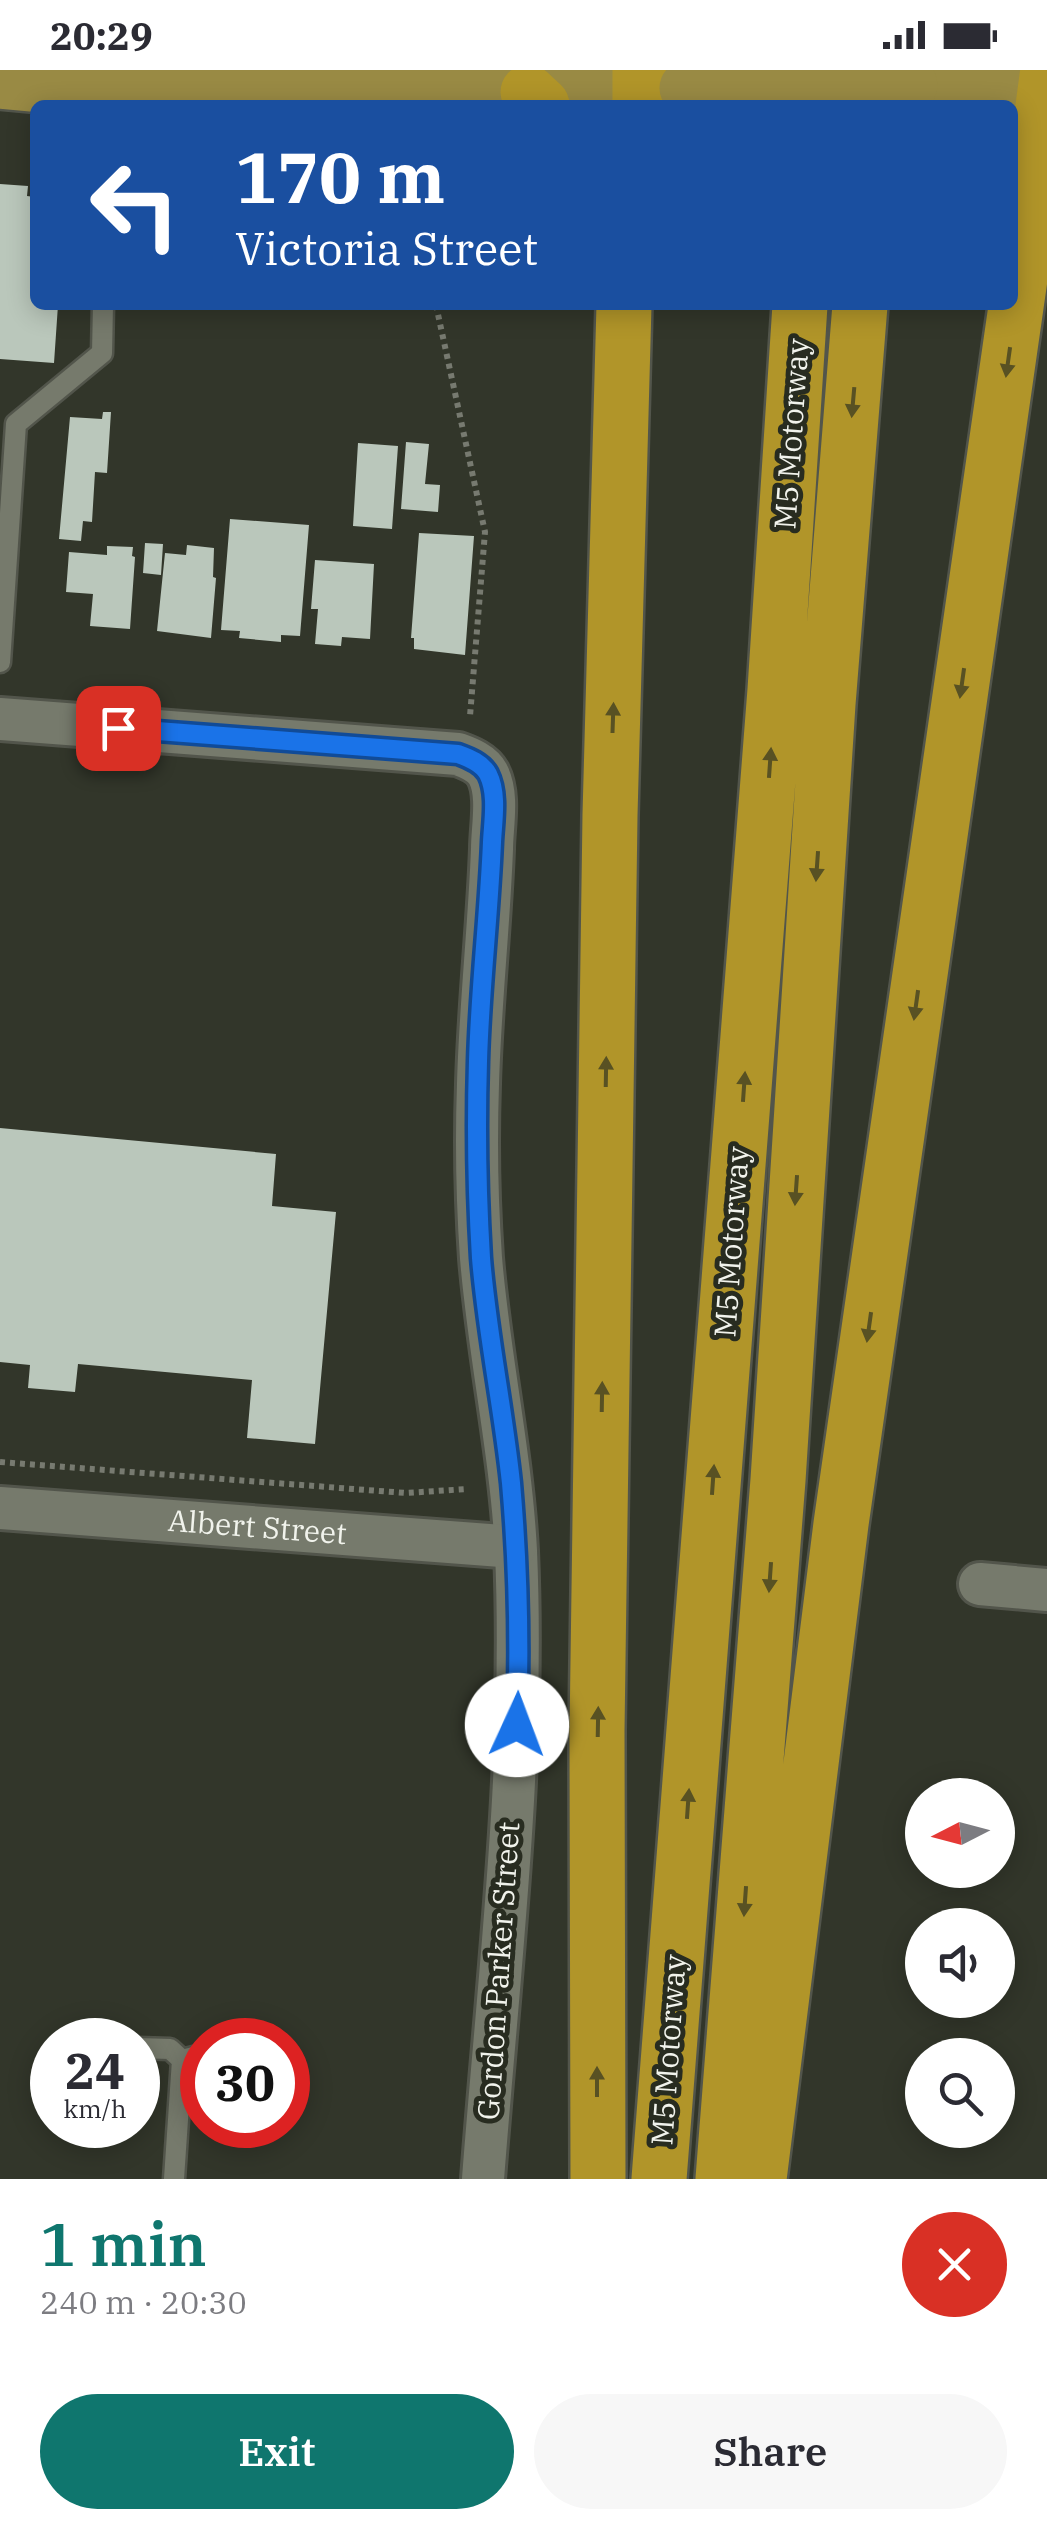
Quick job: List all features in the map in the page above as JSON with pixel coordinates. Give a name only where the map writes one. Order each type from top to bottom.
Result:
[{"type":"highway","points":[[796,70],[797,100]]},
{"type":"highway","points":[[872,70],[872,100]]},
{"type":"highway","points":[[758,2179],[841,1524],[1035,245],[1047,75]]},
{"type":"highway","points":[[598,2179],[598,1731],[610,816],[624,310]]},
{"type":"highway","name":"M5 Motorway","points":[[659,2179],[776,690],[800,310]]},
{"type":"highway","name":"M5 Motorway","points":[[723,2179],[778,1480],[828,704],[860,310]]},
{"type":"main road","points":[[0,81],[113,96],[535,98],[652,88],[984,82],[1047,75]]},
{"type":"street","points":[[0,719],[433,751],[467,758]]},
{"type":"street","name":"Gordon Parker Street","points":[[467,758],[486,770],[492,790],[490,902],[479,1036],[478,1200],[516,1547],[519,1650],[516,1740],[483,2179]]},
{"type":"street","name":"Albert Street","points":[[0,1508],[516,1547]]},
{"type":"street","points":[[980,1584],[1047,1590]]},
{"type":"lane","points":[[0,662],[16,424],[102,353],[103,310]]},
{"type":"lane","points":[[174,2179],[180,2138]]},
{"type":"path","points":[[437,310],[484,532],[467,758]]},
{"type":"path","points":[[0,1462],[406,1493],[467,1490]]},
{"type":"building","points":[[0,184],[28,186],[30,310],[58,310],[54,363],[0,359]]},
{"type":"building","points":[[103,412],[111,412],[107,473],[95,472],[92,522],[83,521],[81,541],[59,539],[70,417],[102,419]]},
{"type":"building","points":[[406,442],[429,444],[425,484],[440,485],[438,512],[401,509]]},
{"type":"building","points":[[358,443],[398,446],[392,529],[353,526]]},
{"type":"building","points":[[230,519],[309,525],[300,636],[281,635],[281,642],[239,638],[240,631],[221,630]]},
{"type":"building","points":[[419,533],[474,536],[465,655],[414,649],[411,638]]},
{"type":"building","points":[[145,543],[163,544],[161,575],[143,573]]},
{"type":"building","points":[[187,545],[214,548],[211,638],[157,631],[165,553],[186,555]]},
{"type":"building","points":[[107,546],[133,547],[130,629],[90,626],[93,594],[66,592],[69,552],[107,555]]},
{"type":"building","points":[[315,560],[374,564],[370,639],[342,637],[341,646],[315,644],[318,609],[311,609]]},
{"type":"building","points":[[0,1128],[276,1154],[272,1206],[336,1212],[315,1444],[247,1438],[252,1380],[78,1364],[75,1392],[28,1388],[30,1365],[0,1362]]},
{"type":"route","points":[[118,728],[458,754],[477,762],[490,778],[493,818],[479,1036],[478,1200],[516,1547],[517,1725]]}]
